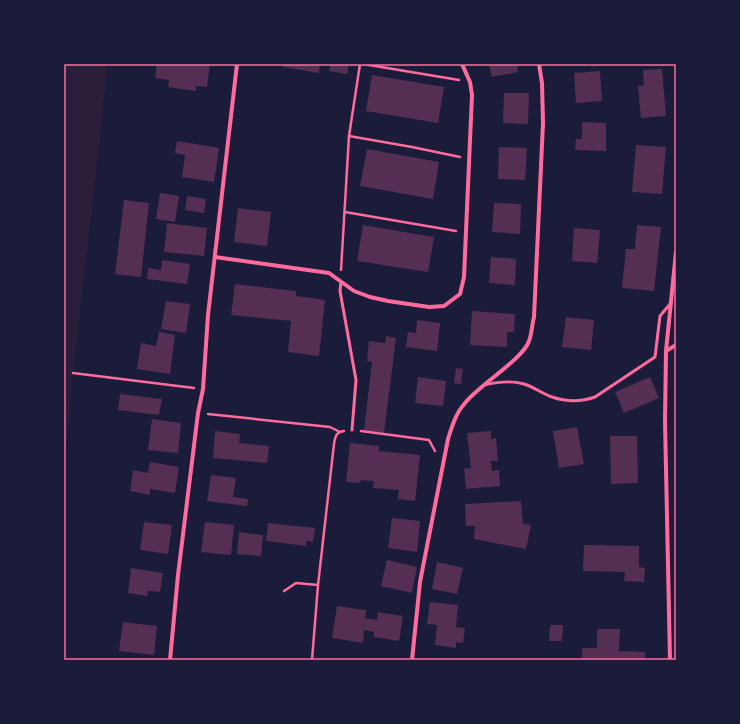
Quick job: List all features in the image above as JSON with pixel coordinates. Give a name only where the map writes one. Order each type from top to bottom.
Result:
[{"type":"street","points":[[170,660],[178,575],[198,413],[203,389],[208,315],[237,64]]},
{"type":"street","points":[[215,257],[329,273],[341,280],[354,291],[370,297],[388,301],[429,307],[444,306],[460,294],[464,277],[467,233],[472,95],[470,82],[462,64]]},
{"type":"street","points":[[412,660],[420,582],[442,466],[448,439],[455,419],[465,402],[519,356],[529,342],[534,316],[543,123],[542,83],[539,64]]},
{"type":"street","points":[[670,660],[665,428],[666,351],[676,252]]},
{"type":"street","points":[[666,351],[676,345]]},
{"type":"lane","points":[[341,280],[340,292],[356,380],[352,430]]},
{"type":"lane","points":[[482,386],[497,382],[509,381],[524,384],[552,397],[572,401],[586,400],[595,397],[655,357],[660,316],[670,304]]},
{"type":"path","points":[[341,280],[349,136],[360,64]]},
{"type":"path","points":[[363,64],[470,82]]},
{"type":"path","points":[[349,136],[412,147],[470,160]]},
{"type":"path","points":[[345,212],[467,233]]},
{"type":"path","points":[[73,373],[203,389]]},
{"type":"path","points":[[198,413],[330,427],[340,432]]},
{"type":"path","points":[[312,660],[318,585],[335,436],[340,432],[352,430],[429,440],[442,466]]},
{"type":"path","points":[[284,591],[296,583],[318,585]]},
{"type":"shaded area","points":[[64,64],[108,64],[73,373],[64,469]]},
{"type":"building","points":[[157,64],[210,64],[207,87],[196,86],[196,91],[168,87],[169,80],[155,78]]},
{"type":"building","points":[[283,64],[320,64],[319,73],[283,67]]},
{"type":"building","points":[[331,64],[349,64],[347,74],[329,71]]},
{"type":"building","points":[[489,64],[517,64],[518,72],[492,77]]},
{"type":"building","points":[[662,69],[666,116],[641,118],[638,86],[644,85],[643,70]]},
{"type":"building","points":[[600,71],[602,101],[576,103],[574,73]]},
{"type":"building","points":[[372,75],[444,87],[438,123],[366,111]]},
{"type":"building","points":[[504,93],[529,93],[528,124],[503,123]]},
{"type":"building","points":[[582,122],[606,123],[606,151],[575,150],[576,139],[582,139]]},
{"type":"building","points":[[177,141],[219,148],[214,182],[182,177],[185,155],[175,153]]},
{"type":"building","points":[[636,145],[666,147],[662,194],[632,192]]},
{"type":"building","points":[[499,147],[527,148],[525,180],[498,179]]},
{"type":"building","points":[[367,149],[439,162],[433,199],[360,186]]},
{"type":"building","points":[[160,193],[179,196],[175,222],[156,219]]},
{"type":"building","points":[[187,196],[206,199],[204,213],[185,210]]},
{"type":"building","points":[[124,200],[149,203],[141,277],[115,274]]},
{"type":"building","points":[[494,203],[521,204],[520,234],[492,232]]},
{"type":"building","points":[[238,208],[271,212],[267,246],[234,242]]},
{"type":"building","points":[[167,223],[207,228],[204,256],[164,252]]},
{"type":"building","points":[[363,225],[434,237],[428,272],[357,261]]},
{"type":"building","points":[[637,225],[661,227],[654,291],[622,288],[626,249],[635,249]]},
{"type":"building","points":[[574,228],[600,230],[597,263],[572,261]]},
{"type":"building","points":[[491,257],[516,259],[515,285],[489,283]]},
{"type":"building","points":[[162,260],[190,264],[187,284],[147,279],[148,268],[161,270]]},
{"type":"building","points":[[235,284],[296,291],[296,296],[325,300],[319,356],[288,352],[291,321],[231,315]]},
{"type":"building","points":[[166,301],[190,304],[186,333],[161,329]]},
{"type":"building","points":[[472,311],[515,314],[514,332],[507,332],[507,347],[470,345]]},
{"type":"building","points":[[566,317],[594,320],[591,350],[562,347]]},
{"type":"building","points":[[417,320],[440,323],[437,351],[406,347],[408,332],[416,333]]},
{"type":"building","points":[[159,332],[175,335],[170,374],[137,369],[141,343],[156,346]]},
{"type":"building","points":[[386,336],[396,338],[384,433],[364,430],[372,362],[367,361],[369,341],[385,343]]},
{"type":"building","points":[[456,368],[463,369],[461,384],[454,383]]},
{"type":"building","points":[[418,377],[446,381],[443,406],[415,403]]},
{"type":"building","points":[[650,377],[659,398],[624,413],[615,392]]},
{"type":"building","points":[[120,394],[162,399],[159,415],[118,410]]},
{"type":"building","points":[[152,419],[181,423],[178,453],[148,450]]},
{"type":"building","points":[[577,427],[584,464],[559,468],[553,431]]},
{"type":"building","points":[[215,431],[240,434],[239,443],[269,446],[267,463],[213,458]]},
{"type":"building","points":[[491,431],[491,439],[496,438],[498,461],[491,461],[492,471],[499,470],[500,486],[466,489],[464,469],[471,468],[467,433]]},
{"type":"building","points":[[610,436],[637,436],[638,483],[611,484]]},
{"type":"building","points":[[350,443],[379,446],[379,451],[420,455],[415,501],[398,499],[399,490],[373,488],[374,481],[361,480],[360,483],[346,482]]},
{"type":"building","points":[[150,462],[179,467],[175,493],[150,489],[150,495],[130,491],[133,470],[148,473]]},
{"type":"building","points":[[211,475],[236,478],[233,497],[248,499],[247,506],[207,501]]},
{"type":"building","points":[[521,501],[523,524],[531,525],[526,549],[474,539],[475,526],[466,526],[465,504]]},
{"type":"building","points":[[392,518],[420,521],[417,552],[388,548]]},
{"type":"building","points":[[144,522],[172,525],[168,554],[140,550]]},
{"type":"building","points":[[205,522],[234,525],[231,555],[201,552]]},
{"type":"building","points":[[268,523],[315,528],[313,542],[306,541],[306,546],[266,541]]},
{"type":"building","points":[[239,532],[263,535],[261,556],[237,554]]},
{"type":"building","points":[[584,545],[639,546],[639,567],[645,568],[644,582],[624,581],[625,572],[583,571]]},
{"type":"building","points":[[387,560],[417,567],[412,593],[381,586]]},
{"type":"building","points":[[437,562],[463,568],[457,594],[432,589]]},
{"type":"building","points":[[131,568],[163,573],[160,592],[148,591],[147,596],[128,593]]},
{"type":"building","points":[[430,602],[458,605],[456,627],[465,628],[463,643],[456,642],[456,648],[435,645],[437,625],[427,624]]},
{"type":"building","points":[[337,606],[366,610],[365,618],[377,620],[378,612],[403,616],[399,641],[374,637],[374,632],[364,630],[363,643],[332,638]]},
{"type":"building","points":[[123,622],[157,626],[154,655],[119,651]]},
{"type":"building","points":[[550,625],[563,625],[562,641],[549,641]]},
{"type":"building","points":[[597,629],[620,629],[619,651],[645,652],[645,660],[582,660],[582,648],[597,648]]}]
